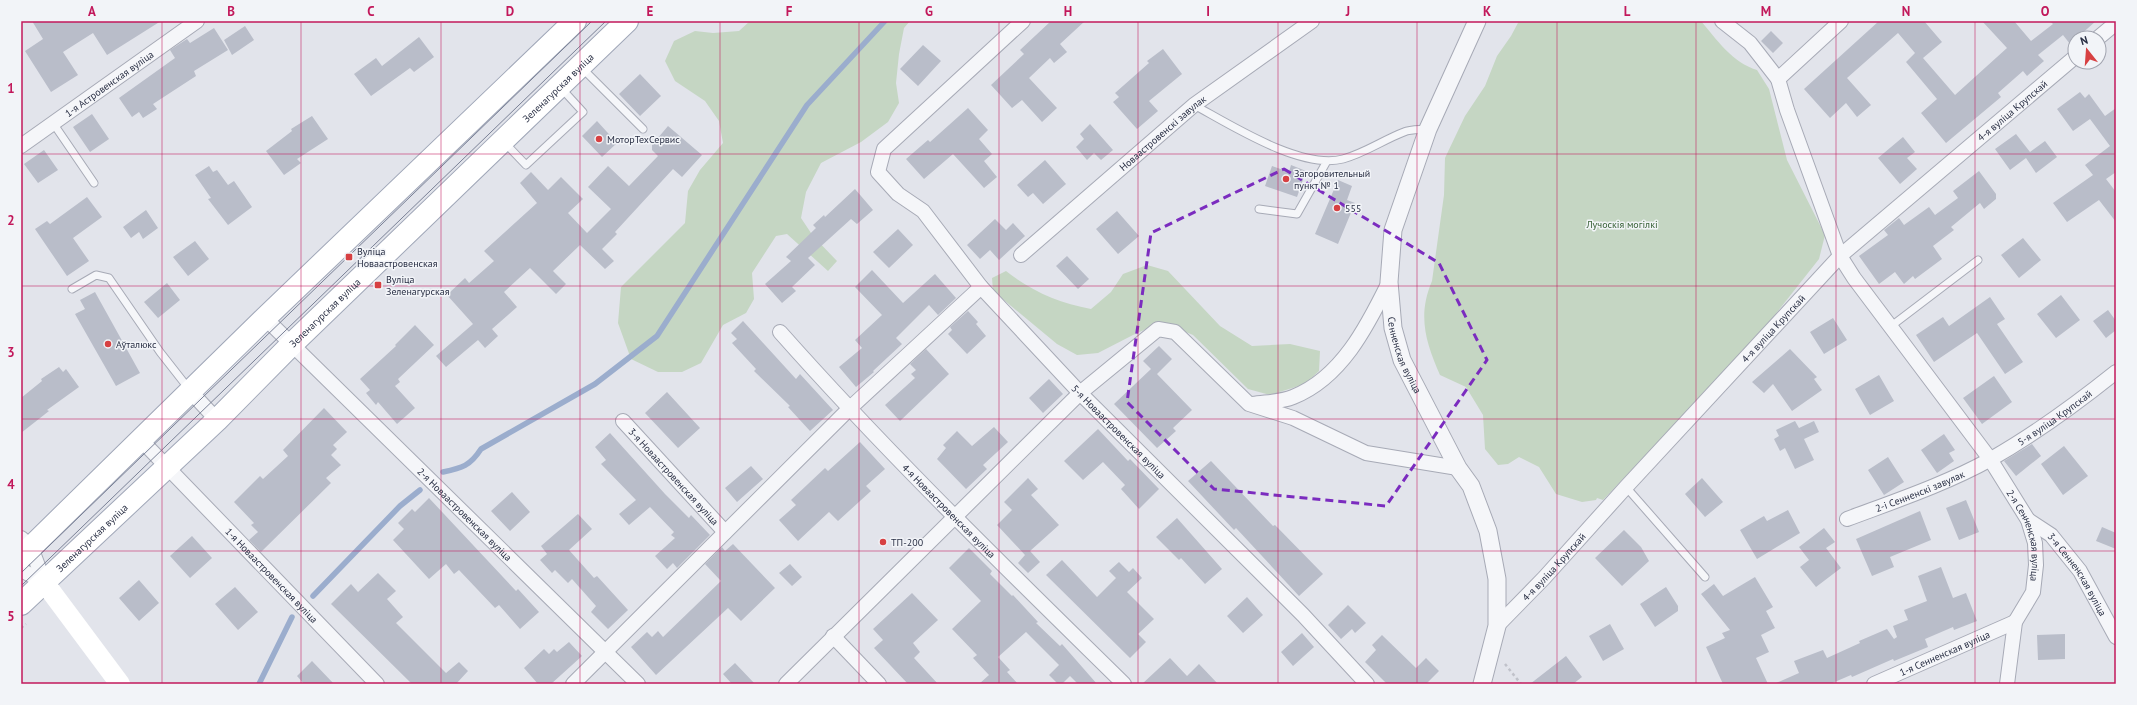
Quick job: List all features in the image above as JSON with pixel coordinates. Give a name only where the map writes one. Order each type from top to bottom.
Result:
[{"type":"main road","points":[[24,547],[141,440],[265,318],[575,21]]},
{"type":"main road","name":"Зеленагурская вуліца","points":[[21,604],[166,466],[217,420],[292,344],[504,142],[627,21]]},
{"type":"main road","points":[[44,582],[120,684]]},
{"type":"street","name":"1-я Астровенская вуліца","points":[[21,146],[197,21]]},
{"type":"street","name":"5-я Новаастровенская вуліца","points":[[1023,21],[884,149],[878,172],[898,194],[923,211],[981,287],[1080,393],[1303,615],[1367,684]]},
{"type":"street","name":"Новаастровенскі завулак","points":[[1021,256],[1194,105],[1312,21]]},
{"type":"street","name":"Сенненская вуліца","points":[[1476,21],[1428,129],[1393,230],[1389,282],[1393,328],[1402,360],[1458,468],[1471,486],[1488,531],[1497,579],[1497,626],[1482,684]]},
{"type":"street","points":[[1722,21],[1750,43],[1778,79],[1840,21]]},
{"type":"street","points":[[2107,30],[2116,23]]},
{"type":"street","name":"4-я вуліца Крупскай","points":[[1497,626],[1544,578],[1626,487],[1840,256],[2067,65]]},
{"type":"street","name":"2-я Сенненская вуліца","points":[[1778,79],[1787,110],[1840,256],[1854,278],[1990,459],[2028,520],[2035,543],[2036,565],[2033,592],[2015,622],[2007,684]]},
{"type":"street","points":[[1249,404],[1292,398],[1329,375],[1356,341],[1370,320],[1389,282]]},
{"type":"street","points":[[573,684],[606,653],[849,409],[981,287]]},
{"type":"street","name":"2-я Новаастровенская вуліца","points":[[265,318],[638,684]]},
{"type":"street","points":[[786,684],[1080,393],[1158,329],[1175,332],[1249,404],[1293,418],[1366,453],[1458,468]]},
{"type":"street","name":"4-я Новаастровенская вуліца","points":[[780,332],[849,409],[955,517],[1124,684]]},
{"type":"street","name":"5-я вуліца Крупскай","points":[[1990,459],[2077,403],[2116,372]]},
{"type":"street","points":[[190,391],[217,420]]},
{"type":"street","name":"3-я Новаастровенская вуліца","points":[[623,421],[725,532]]},
{"type":"street","name":"1-я Новаастровенская вуліца","points":[[141,440],[377,684]]},
{"type":"street","name":"2-і Сенненскі завулак","points":[[1847,520],[1931,487],[1990,459]]},
{"type":"street","name":"3-я Сенненская вуліца","points":[[2028,520],[2051,534],[2080,571],[2116,637]]},
{"type":"street","points":[[24,547],[44,582]]},
{"type":"street","points":[[21,570],[44,582]]},
{"type":"street","name":"1-я Сенненская вуліца","points":[[1874,684],[2015,622]]},
{"type":"street","points":[[833,636],[880,684]]},
{"type":"lane","points":[[581,67],[643,129]]},
{"type":"lane","points":[[504,142],[526,165],[582,112],[560,87]]},
{"type":"lane","points":[[1194,105],[1266,144],[1313,160],[1327,162],[1356,155],[1405,131],[1428,129]]},
{"type":"lane","points":[[53,123],[94,183]]},
{"type":"lane","points":[[1259,209],[1297,214],[1327,162]]},
{"type":"lane","points":[[1890,326],[1978,260]]},
{"type":"lane","points":[[72,289],[96,275],[109,278],[160,352],[190,391]]},
{"type":"lane","points":[[1626,487],[1705,577]]},
{"type":"highlighted area","points":[[1284,169],[1439,263],[1487,360],[1386,506],[1214,489],[1127,402],[1151,233]]},
{"type":"green space","points":[[750,21],[910,21],[904,28],[899,54],[896,83],[899,103],[888,122],[861,142],[821,163],[806,192],[801,218],[813,236],[837,261],[828,271],[787,234],[776,236],[752,273],[754,299],[746,313],[723,325],[701,363],[682,372],[658,372],[631,359],[618,323],[621,287],[685,223],[688,191],[700,170],[723,143],[719,121],[705,101],[675,81],[665,61],[674,41],[695,31],[713,33],[739,31]]},
{"type":"green space","name":"Лучоскія могілкі","points":[[1519,21],[1701,21],[1726,50],[1740,62],[1757,70],[1769,89],[1787,160],[1825,235],[1819,259],[1756,339],[1603,500],[1597,498],[1596,500],[1582,502],[1556,494],[1539,467],[1519,457],[1508,464],[1498,465],[1485,449],[1483,415],[1466,387],[1440,375],[1427,340],[1425,329],[1425,306],[1427,294],[1432,281],[1444,195],[1445,158],[1465,116],[1485,86],[1497,56],[1511,36]]},
{"type":"green space","points":[[1147,265],[1168,271],[1220,326],[1252,346],[1290,344],[1320,351],[1319,371],[1305,384],[1270,395],[1248,389],[1193,335],[1162,322],[1098,353],[1077,355],[1057,344],[993,291],[992,278],[1006,271],[1025,285],[1057,300],[1091,309],[1111,292],[1123,274]]},
{"type":"building","points":[[32,21],[161,21],[107,55],[93,33],[63,52],[78,75],[51,92],[25,51],[43,39]]},
{"type":"building","points":[[1051,21],[1085,21],[1060,44],[1067,52],[1054,63],[1050,58],[1029,78],[1057,108],[1042,122],[1022,100],[1012,108],[991,85],[1024,54],[1020,50]]},
{"type":"building","points":[[1879,21],[1924,21],[1942,42],[1923,58],[1955,95],[2007,48],[1982,21],[2014,21],[2031,41],[2053,24],[2050,21],[2096,21],[2086,30],[2067,30],[2067,40],[2063,35],[2038,55],[2044,61],[2027,76],[2023,71],[1998,93],[2001,97],[1946,143],[1921,113],[1937,99],[1906,62],[1915,53],[1898,33],[1847,78],[1871,105],[1857,117],[1846,103],[1830,118],[1804,89]]},
{"type":"building","points":[[245,26],[254,40],[232,55],[224,40]]},
{"type":"building","points":[[214,28],[228,50],[194,71],[196,76],[153,104],[157,109],[143,118],[139,112],[132,117],[119,98],[175,58],[170,50],[187,39],[190,43]]},
{"type":"building","points":[[1771,31],[1783,43],[1773,53],[1761,41]]},
{"type":"building","points":[[419,37],[434,57],[414,72],[410,68],[371,96],[354,74],[376,58],[382,66]]},
{"type":"building","points":[[923,45],[941,61],[918,86],[900,69]]},
{"type":"building","points":[[1163,49],[1182,74],[1149,101],[1158,111],[1137,129],[1113,102],[1119,97],[1115,93],[1149,63],[1147,61]]},
{"type":"building","points":[[640,74],[661,96],[640,116],[619,94]]},
{"type":"building","points":[[2080,92],[2085,98],[2089,94],[2105,116],[2116,108],[2116,172],[2106,179],[2116,192],[2116,222],[2099,200],[2067,222],[2053,203],[2093,175],[2085,165],[2110,146],[2090,119],[2073,131],[2057,109]]},
{"type":"building","points":[[968,108],[988,130],[979,139],[992,154],[984,161],[997,177],[984,188],[953,154],[924,179],[906,159],[928,140],[930,142]]},
{"type":"building","points":[[92,114],[109,139],[90,152],[73,127]]},
{"type":"building","points":[[312,116],[328,139],[297,159],[301,163],[284,175],[266,151],[292,131],[291,129]]},
{"type":"building","name":"МоторТехСервис","points":[[597,121],[617,143],[602,157],[582,136]]},
{"type":"building","points":[[1090,124],[1113,150],[1101,160],[1094,153],[1087,160],[1076,147],[1084,139],[1080,134]]},
{"type":"building","points":[[668,126],[702,155],[682,177],[673,169],[615,232],[617,234],[602,249],[614,261],[605,269],[580,245],[553,271],[566,284],[556,294],[530,268],[504,292],[517,307],[492,329],[498,336],[485,348],[478,340],[446,367],[436,356],[473,324],[447,295],[465,278],[469,283],[494,261],[484,251],[537,203],[520,183],[531,172],[548,190],[561,177],[583,199],[568,213],[587,233],[611,209],[588,187],[608,166],[629,186],[658,156],[652,150],[652,145]]},
{"type":"building","points":[[2016,134],[2030,152],[2045,141],[2057,157],[2036,173],[2026,158],[2010,170],[1995,149]]},
{"type":"building","points":[[1903,137],[1915,152],[1907,158],[1917,169],[1900,184],[1878,158]]},
{"type":"building","points":[[44,150],[58,170],[38,183],[24,164]]},
{"type":"building","points":[[1045,160],[1066,184],[1043,204],[1033,193],[1028,197],[1017,185]]},
{"type":"building","name":"Загоровительный пункт № 1","points":[[1291,165],[1306,171],[1297,197],[1265,186],[1272,166],[1289,172]]},
{"type":"building","points":[[209,166],[213,172],[217,170],[228,185],[234,181],[252,207],[228,225],[208,199],[211,198],[195,175]]},
{"type":"building","points":[[1979,171],[1996,194],[1996,199],[1984,209],[1980,203],[1951,227],[1954,230],[1933,246],[1942,259],[1915,279],[1913,276],[1904,284],[1895,272],[1879,284],[1859,256],[1888,235],[1884,230],[1899,218],[1904,225],[1929,207],[1935,215],[1958,198],[1953,191]]},
{"type":"building","points":[[1338,180],[1352,186],[1347,200],[1355,203],[1338,244],[1315,234]]},
{"type":"building","points":[[855,189],[873,210],[857,224],[851,219],[808,258],[815,265],[792,287],[796,291],[782,303],[765,284],[791,261],[786,257],[816,228],[813,225],[824,215],[825,217]]},
{"type":"building","points":[[87,197],[102,217],[73,238],[89,261],[67,276],[35,229],[47,221],[50,224]]},
{"type":"building","points":[[146,210],[158,228],[143,239],[139,232],[131,238],[123,227]]},
{"type":"building","points":[[1117,211],[1139,236],[1118,254],[1096,229]]},
{"type":"building","points":[[995,219],[1006,230],[1013,223],[1025,236],[999,260],[990,250],[980,259],[967,245]]},
{"type":"building","points":[[898,229],[913,245],[889,268],[873,252]]},
{"type":"building","points":[[2023,238],[2041,260],[2019,278],[2001,255]]},
{"type":"building","points":[[195,241],[209,259],[188,276],[173,257]]},
{"type":"building","points":[[1067,256],[1089,279],[1078,289],[1056,266]]},
{"type":"building","points":[[872,270],[903,303],[935,274],[956,298],[938,315],[929,305],[896,338],[902,344],[873,371],[874,372],[856,387],[839,367],[862,348],[855,340],[882,315],[855,287]]},
{"type":"building","points":[[167,283],[180,300],[158,318],[144,302]]},
{"type":"building","name":"Аўталюкс","points":[[95,292],[140,373],[116,386],[75,314],[85,309],[80,300]]},
{"type":"building","points":[[2061,295],[2080,320],[2056,338],[2037,314]]},
{"type":"building","points":[[1990,297],[2005,319],[1997,324],[2023,362],[2005,374],[1977,333],[1934,362],[1916,335],[1943,317],[1949,326]]},
{"type":"building","points":[[2108,310],[2116,321],[2116,330],[2106,338],[2093,321]]},
{"type":"building","points":[[968,311],[978,322],[976,324],[986,336],[967,354],[948,334],[952,330],[950,327]]},
{"type":"building","points":[[1833,318],[1847,340],[1824,354],[1810,332]]},
{"type":"building","points":[[743,321],[796,379],[800,374],[833,410],[810,431],[788,407],[790,406],[754,371],[756,369],[732,343],[737,339],[731,333]]},
{"type":"building","points":[[415,325],[434,345],[398,379],[400,382],[395,386],[415,408],[397,424],[378,402],[376,405],[366,393],[370,390],[360,379],[396,346],[395,345]]},
{"type":"building","points":[[1159,346],[1172,359],[1157,374],[1192,410],[1173,428],[1176,431],[1157,448],[1114,404],[1151,369],[1143,361]]},
{"type":"building","points":[[926,349],[949,374],[900,421],[885,405],[915,378],[911,374],[916,370],[910,364]]},
{"type":"building","points":[[1790,349],[1817,377],[1814,379],[1822,390],[1792,411],[1773,384],[1764,393],[1752,382]]},
{"type":"building","points":[[59,367],[63,372],[66,369],[79,387],[47,410],[49,411],[21,433],[21,398],[42,381],[41,379]]},
{"type":"building","points":[[1879,375],[1894,401],[1870,415],[1855,389]]},
{"type":"building","points":[[1994,376],[2012,402],[1982,424],[1963,398]]},
{"type":"building","points":[[1049,379],[1063,394],[1043,413],[1029,398]]},
{"type":"building","points":[[667,392],[700,428],[678,448],[645,413]]},
{"type":"building","points":[[324,408],[347,432],[333,445],[337,449],[331,455],[341,465],[326,478],[331,483],[261,552],[249,540],[258,532],[251,525],[254,523],[234,502],[260,476],[263,479],[288,456],[283,450]]},
{"type":"building","points":[[1795,421],[1799,428],[1814,421],[1819,432],[1804,439],[1814,460],[1795,469],[1785,448],[1780,451],[1774,439],[1779,436],[1776,430]]},
{"type":"building","points":[[994,427],[1008,442],[983,465],[987,469],[966,489],[937,459],[946,448],[943,445],[957,431],[972,446]]},
{"type":"building","points":[[1098,429],[1128,461],[1130,459],[1159,489],[1139,509],[1121,489],[1125,485],[1103,462],[1083,480],[1064,461]]},
{"type":"building","points":[[610,433],[665,494],[689,518],[691,515],[710,535],[677,568],[673,563],[667,569],[655,556],[675,538],[671,535],[674,532],[650,507],[629,525],[619,514],[636,500],[601,464],[606,460],[595,447]]},
{"type":"building","points":[[1944,434],[1955,450],[1949,453],[1954,461],[1937,473],[1921,450]]},
{"type":"building","points":[[860,442],[885,469],[866,486],[871,491],[838,521],[829,512],[798,541],[779,520],[796,505],[791,500],[825,468],[828,471]]},
{"type":"building","points":[[2032,444],[2041,456],[2016,476],[2004,461]]},
{"type":"building","points":[[2064,446],[2088,476],[2063,495],[2041,464]]},
{"type":"building","points":[[1888,457],[1904,482],[1884,495],[1868,470]]},
{"type":"building","points":[[1211,461],[1273,526],[1275,525],[1323,574],[1299,596],[1236,528],[1234,530],[1188,481]]},
{"type":"building","points":[[751,466],[763,479],[737,502],[725,488]]},
{"type":"building","points":[[1028,478],[1038,489],[1031,495],[1059,525],[1030,551],[1040,562],[1028,573],[1018,563],[1025,555],[997,525],[1012,510],[1004,502]]},
{"type":"building","points":[[1702,478],[1723,502],[1705,517],[1685,494]]},
{"type":"building","points":[[512,492],[530,512],[510,531],[491,511]]},
{"type":"building","points":[[429,498],[516,591],[518,589],[539,612],[520,629],[499,605],[495,608],[459,570],[454,574],[446,564],[429,579],[393,540],[404,529],[398,523],[412,509],[415,512]]},
{"type":"building","points":[[1966,500],[1979,532],[1959,540],[1946,508]]},
{"type":"building","points":[[1788,510],[1800,533],[1757,559],[1740,530],[1764,516],[1767,521]]},
{"type":"building","points":[[1920,511],[1931,540],[1890,557],[1894,567],[1872,576],[1856,539]]},
{"type":"building","points":[[578,514],[592,529],[569,550],[594,578],[597,576],[628,610],[608,629],[591,612],[596,606],[572,579],[568,583],[555,570],[552,573],[540,560],[547,554],[541,546]]},
{"type":"building","points":[[1177,518],[1222,569],[1205,584],[1181,558],[1179,560],[1156,537]]},
{"type":"building","points":[[2102,527],[2116,533],[2116,549],[2096,541]]},
{"type":"building","points":[[1824,528],[1835,542],[1826,548],[1841,568],[1816,587],[1800,567],[1809,560],[1799,547]]},
{"type":"building","points":[[1624,530],[1641,547],[1649,561],[1622,586],[1595,558]]},
{"type":"building","points":[[192,536],[212,558],[190,578],[170,556]]},
{"type":"building","points":[[733,544],[775,588],[741,621],[728,608],[656,675],[631,647],[647,632],[652,637],[658,631],[663,637],[721,581],[705,564],[722,547],[725,551]]},
{"type":"building","points":[[969,548],[992,571],[990,574],[1012,596],[1013,595],[1038,622],[1036,623],[1060,646],[1062,644],[1097,684],[1078,684],[1070,676],[1062,684],[1058,684],[1049,675],[1059,665],[1026,632],[998,657],[1010,670],[1007,672],[1018,684],[979,684],[989,675],[973,658],[977,655],[952,629],[981,601],[949,568]]},
{"type":"building","points":[[1062,560],[1097,597],[1116,578],[1109,571],[1119,562],[1129,572],[1133,568],[1142,578],[1127,592],[1154,619],[1138,634],[1146,642],[1130,658],[1046,575]]},
{"type":"building","points":[[790,564],[802,577],[792,586],[779,573]]},
{"type":"building","points":[[1941,567],[1953,598],[1966,593],[1977,621],[1954,630],[1953,627],[1925,639],[1928,647],[1894,661],[1893,659],[1852,677],[1851,675],[1830,684],[1774,684],[1799,673],[1794,661],[1823,650],[1827,658],[1860,643],[1859,641],[1887,629],[1894,639],[1897,637],[1893,626],[1908,620],[1904,610],[1927,601],[1918,576]]},
{"type":"building","points":[[378,573],[396,591],[387,599],[403,617],[396,623],[446,673],[459,662],[468,671],[456,684],[412,684],[331,604],[351,584],[358,592]]},
{"type":"building","points":[[1755,577],[1773,607],[1766,611],[1775,628],[1761,635],[1769,652],[1756,658],[1768,684],[1723,684],[1706,647],[1725,638],[1722,633],[1730,630],[1701,594],[1714,584],[1723,596]]},
{"type":"building","points":[[139,580],[159,603],[139,621],[119,598]]},
{"type":"building","points":[[235,587],[258,612],[238,630],[215,604]]},
{"type":"building","points":[[1666,587],[1678,606],[1678,611],[1655,627],[1640,604]]},
{"type":"building","points":[[912,593],[938,620],[913,643],[920,652],[914,658],[938,684],[908,684],[874,648],[883,640],[873,629]]},
{"type":"building","points":[[1247,597],[1263,615],[1243,633],[1227,616]]},
{"type":"building","points":[[1348,605],[1366,623],[1355,633],[1352,629],[1341,639],[1328,625]]},
{"type":"building","points":[[1610,624],[1624,649],[1603,661],[1589,636]]},
{"type":"building","points":[[1302,633],[1314,647],[1293,666],[1281,652]]},
{"type":"building","points":[[2065,634],[2065,659],[2038,660],[2037,635]]},
{"type":"building","points":[[1382,635],[1416,668],[1426,658],[1439,671],[1426,684],[1387,684],[1365,662],[1376,650],[1372,645]]},
{"type":"building","points":[[569,642],[582,656],[551,684],[538,684],[524,668],[544,649],[549,654],[554,649],[557,652]]},
{"type":"building","points":[[1566,656],[1582,677],[1573,684],[1530,684]]},
{"type":"building","points":[[1170,658],[1187,676],[1199,664],[1218,684],[1142,684]]},
{"type":"building","points":[[312,661],[334,684],[304,684],[297,676]]},
{"type":"building","points":[[735,663],[755,684],[732,684],[723,674]]},
{"type":"waterway","points":[[443,472],[469,463],[481,449],[595,384],[657,336],[807,105],[885,21]]},
{"type":"waterway","points":[[313,596],[400,506],[420,490]]},
{"type":"waterway","points":[[259,684],[292,617]]},
{"type":"tram line","points":[[21,573],[592,21]]},
{"type":"tram line","points":[[21,586],[606,21]]},
{"type":"place","name":"МоторТехСервис","points":[[599,139]]},
{"type":"place","name":"Загоровительный пункт № 1","points":[[1286,179]]},
{"type":"place","name":"555","points":[[1337,208]]},
{"type":"place","name":"Вуліца Новаастровенская","points":[[349,257]]},
{"type":"place","name":"Вуліца Зеленагурская","points":[[378,285]]},
{"type":"place","name":"Аўталюкс","points":[[108,344]]},
{"type":"place","name":"ТП-200","points":[[883,542]]}]
